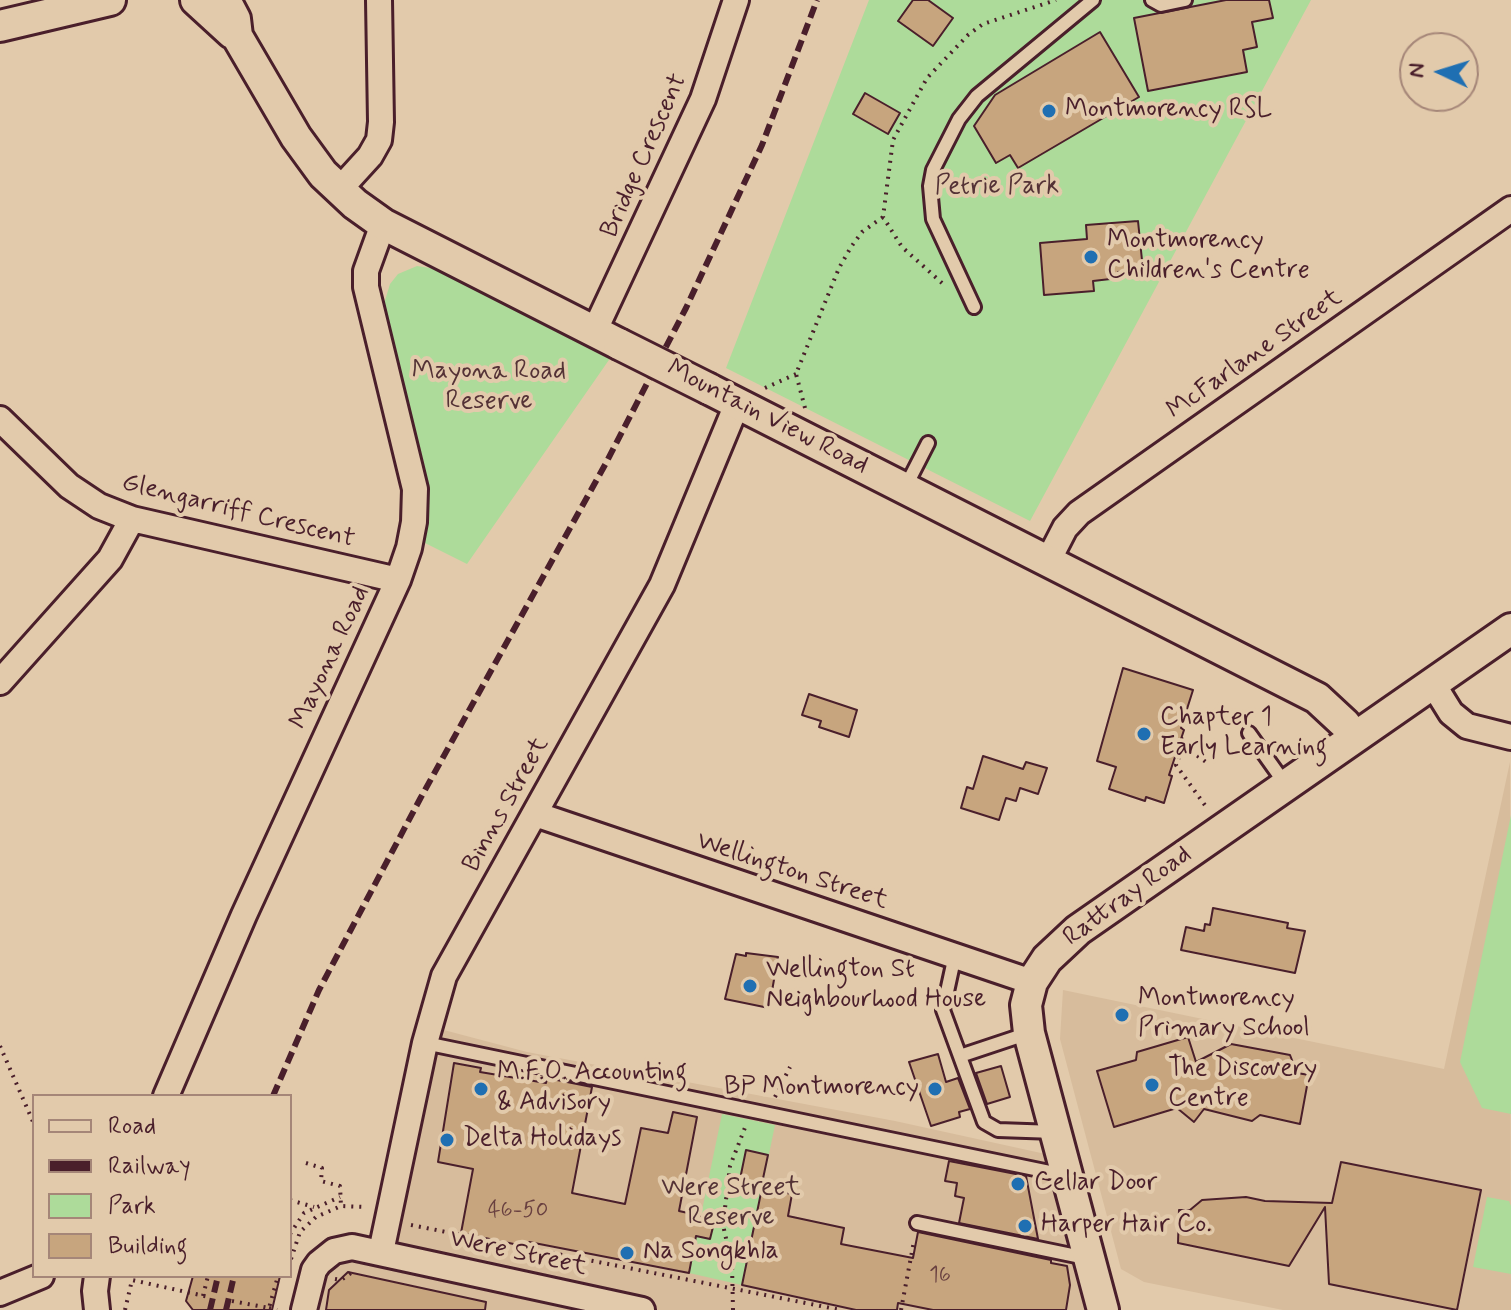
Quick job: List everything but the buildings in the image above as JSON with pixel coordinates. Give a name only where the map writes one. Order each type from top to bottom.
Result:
[{"type":"street","points":[[0,26],[110,0]]},
{"type":"street","name":"Mountain View Road","points":[[196,0],[225,29],[237,36]]},
{"type":"street","name":"Mountain View Road","points":[[225,0],[235,19],[237,36],[296,137],[339,190],[383,224],[1317,698],[1345,724],[1354,737]]},
{"type":"street","points":[[339,190],[370,156],[379,140],[379,0]]},
{"type":"street","name":"Bridge Crescent","points":[[607,338],[703,99],[736,0]]},
{"type":"street","name":"McFarlane Street","points":[[1048,561],[1065,528],[1079,513],[1511,209]]},
{"type":"street","name":"Mayona Road","points":[[167,1094],[244,915],[398,580],[409,548],[415,489],[366,287],[366,271],[383,224]]},
{"type":"street","name":"Binns Street","points":[[381,1252],[378,1214],[444,976],[662,585],[737,404]]},
{"type":"street","name":"Glengarriff Crescent","points":[[0,419],[69,486],[99,506],[132,519],[398,580]]},
{"type":"street","points":[[0,682],[110,559],[132,519]]},
{"type":"street","name":"Rattray Road","points":[[1032,982],[1047,959],[1078,930],[1511,629]]},
{"type":"street","points":[[1433,684],[1451,713],[1467,726],[1511,737]]},
{"type":"street","name":"Wellington Street","points":[[535,814],[1032,982]]},
{"type":"street","points":[[1032,982],[1026,1005],[1029,1033],[1103,1310]]},
{"type":"street","name":"Were Street","points":[[304,1310],[314,1270],[326,1257],[342,1248],[352,1247],[642,1310]]},
{"type":"street","points":[[0,1293],[36,1278]]},
{"type":"street","points":[[97,1278],[97,1310]]},
{"type":"lane","points":[[974,307],[933,219],[930,202],[933,170],[959,119],[977,96],[1093,0]]},
{"type":"lane","points":[[1152,0],[1161,5],[1185,0]]},
{"type":"lane","points":[[905,488],[928,443]]},
{"type":"lane","points":[[1249,733],[1286,785]]},
{"type":"lane","points":[[955,955],[943,1010],[984,1122],[990,1127],[1055,1132]]},
{"type":"lane","points":[[960,1056],[1029,1033]]},
{"type":"lane","points":[[425,1043],[1068,1176]]},
{"type":"lane","points":[[917,1223],[1089,1259]]},
{"type":"path","points":[[815,442],[796,374],[839,268],[862,232],[883,217]]},
{"type":"path","points":[[1206,762],[1183,740],[1176,765],[1222,829]]},
{"type":"path","points":[[0,1046],[32,1119]]},
{"type":"path","points":[[733,1310],[732,1265],[723,1225],[730,1166],[746,1124],[754,1112],[778,1094],[790,1067]]},
{"type":"path","points":[[306,1163],[322,1168],[321,1181],[340,1186],[341,1206]]},
{"type":"path","points":[[292,1230],[297,1220],[314,1207],[340,1197]]},
{"type":"path","points":[[292,1201],[314,1207]]},
{"type":"path","points":[[292,1256],[304,1226],[321,1214],[341,1206],[841,1310]]},
{"type":"path","points":[[901,1310],[917,1223]]},
{"type":"path","points":[[125,1310],[132,1280],[206,1296],[208,1278]]},
{"type":"path","points":[[269,1308],[277,1278]]},
{"type":"path","points":[[232,1301],[277,1310]]},
{"type":"shaded area","name":"Montmorency Primary School","points":[[1510,762],[1511,1310],[1283,1310],[1144,1282],[1121,1269],[1060,1039],[1063,990],[1444,1069]]},
{"type":"shaded area","points":[[440,1029],[527,1052],[895,1121],[1050,1155],[1092,1310],[308,1310],[329,1260],[384,1257]]},
{"type":"green space","name":"Petrie Park","points":[[869,0],[1311,0],[1030,521],[726,368]]},
{"type":"green space","name":"Mayona Road Reserve","points":[[417,266],[437,269],[611,357],[467,564],[425,543],[428,510],[424,463],[385,320],[383,307],[390,284],[398,274]]},
{"type":"green space","points":[[1511,815],[1511,1114],[1482,1108],[1460,1062]]},
{"type":"green space","name":"Were Street Reserve","points":[[722,1114],[775,1125],[742,1285],[689,1273]]},
{"type":"green space","points":[[1487,1197],[1509,1201],[1511,1206],[1511,1274],[1473,1267]]},
{"type":"railway","points":[[274,1094],[319,990],[420,799],[606,463],[686,308],[762,145],[817,0]]},
{"type":"railway","points":[[210,1310],[218,1278]]},
{"type":"railway","points":[[226,1310],[234,1278]]},
{"type":"place","name":"Montmorency RSL","points":[[1049,111]]},
{"type":"place","name":"Montmorency Children's Centre","points":[[1091,257]]},
{"type":"place","name":"Chapter 1 Early Learning","points":[[1144,734]]},
{"type":"place","name":"Wellington St Neighbourhood House","points":[[750,986]]},
{"type":"place","name":"Montmorency Primary School","points":[[1122,1015]]},
{"type":"place","name":"The Discovery Centre","points":[[1152,1085]]},
{"type":"place","name":"M.F.O. Accounting & Advisory","points":[[481,1089]]},
{"type":"place","name":"BP Montmorency","points":[[935,1089]]},
{"type":"place","name":"Delta Holidays","points":[[447,1140]]},
{"type":"place","name":"Cellar Door","points":[[1018,1184]]},
{"type":"place","name":"Harper Hair Co.","points":[[1025,1226]]},
{"type":"place","name":"Na Songkhla","points":[[627,1253]]}]
